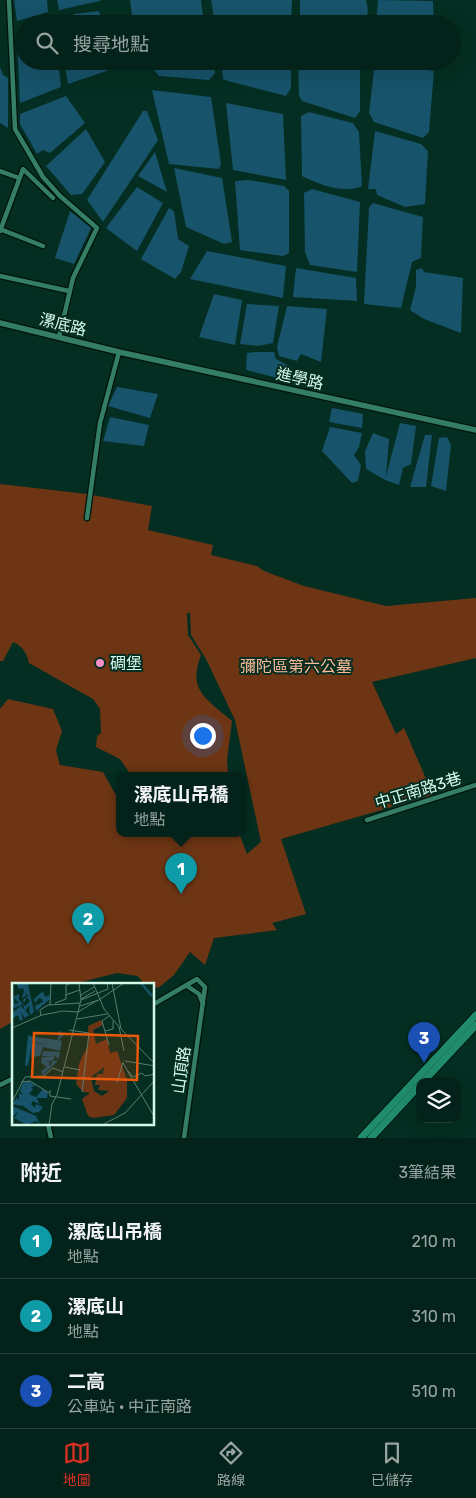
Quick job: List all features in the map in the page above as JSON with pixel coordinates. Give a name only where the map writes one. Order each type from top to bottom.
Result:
[{"type":"main road","points":[[361,1138],[476,1015]]},
{"type":"main road","points":[[427,1078],[476,1025]]},
{"type":"main road","points":[[371,1138],[416,1090]]},
{"type":"street","points":[[9,0],[15,129],[43,177],[60,196],[97,228],[76,271],[69,292],[59,337]]},
{"type":"street","points":[[43,246],[0,230],[22,169],[53,198]]},
{"type":"street","points":[[0,171],[19,178]]},
{"type":"street","points":[[0,276],[69,292]]},
{"type":"street","name":"漯底路","points":[[0,323],[119,352]]},
{"type":"street","points":[[87,518],[100,423],[119,352]]},
{"type":"street","name":"進學路","points":[[119,352],[476,430]]},
{"type":"street","name":"中正南路3巷","points":[[367,820],[476,786]]},
{"type":"street","name":"山頂路","points":[[184,1138],[205,987],[197,979],[187,986]]},
{"type":"street","points":[[155,1003],[187,986],[199,994],[203,1005]]},
{"type":"street","points":[[0,1086],[12,1079]]},
{"type":"green space","name":"彌陀區第六公墓","points":[[0,484],[87,494],[152,506],[148,530],[213,545],[211,555],[257,566],[264,571],[304,586],[386,606],[476,598],[476,658],[372,682],[396,734],[404,728],[433,795],[281,839],[306,914],[272,923],[277,930],[214,938],[205,965],[190,952],[174,975],[158,988],[155,986],[155,983],[143,983],[138,976],[117,973],[77,983],[12,983],[12,1022],[0,1029],[0,709],[8,699],[53,709],[62,731],[56,750],[60,765],[103,772],[116,795],[116,837],[241,837],[247,854],[261,842],[235,720],[206,659],[191,635],[190,613],[187,613],[188,635],[201,655],[196,677],[198,686],[208,700],[232,721],[227,760],[228,772],[129,772],[120,759],[96,747],[97,736],[101,733],[100,709],[93,699],[29,663],[24,651],[13,642],[3,661],[0,661]]},
{"type":"water","points":[[14,0],[47,0],[48,12],[38,15],[16,15]]},
{"type":"water","points":[[57,0],[100,0],[100,1],[59,10]]},
{"type":"water","points":[[130,0],[201,0],[203,15],[132,15]]},
{"type":"water","points":[[211,0],[292,0],[291,15],[214,15]]},
{"type":"water","points":[[300,0],[366,0],[368,9],[367,15],[300,15]]},
{"type":"water","points":[[378,0],[433,1],[434,15],[377,15]]},
{"type":"water","points":[[99,11],[100,15],[73,15]]},
{"type":"water","points":[[0,67],[3,75],[8,78],[8,128],[0,123]]},
{"type":"water","points":[[18,70],[59,70],[61,87],[20,103]]},
{"type":"water","points":[[66,70],[109,70],[68,84]]},
{"type":"water","points":[[154,70],[214,70],[215,73],[209,80],[159,76]]},
{"type":"water","points":[[222,70],[291,70],[291,88],[286,96],[223,79]]},
{"type":"water","points":[[298,70],[360,70],[360,111],[355,118],[302,101],[299,96]]},
{"type":"water","points":[[374,70],[434,71],[429,132],[423,138],[374,122],[369,113]]},
{"type":"water","points":[[152,90],[211,97],[221,164],[219,169],[169,164]]},
{"type":"water","points":[[66,96],[85,123],[50,153],[43,150],[37,154],[20,124],[20,114]]},
{"type":"water","points":[[226,103],[283,114],[286,180],[233,170]]},
{"type":"water","points":[[143,111],[147,111],[158,140],[103,222],[87,200]]},
{"type":"water","points":[[309,112],[353,123],[359,132],[362,186],[340,189],[302,176],[301,116]]},
{"type":"water","points":[[86,129],[105,162],[82,194],[71,195],[46,166]]},
{"type":"water","points":[[375,131],[421,144],[428,151],[425,204],[405,207],[377,195],[376,189],[368,189]]},
{"type":"water","points":[[155,152],[167,192],[138,176]]},
{"type":"water","points":[[174,168],[222,178],[232,242],[224,244],[186,227]]},
{"type":"water","points":[[249,180],[284,186],[289,191],[289,253],[283,256],[240,250],[235,181]]},
{"type":"water","points":[[137,187],[163,203],[137,251],[106,228]]},
{"type":"water","points":[[312,189],[360,202],[357,272],[310,265],[305,252],[304,193]]},
{"type":"water","points":[[373,203],[423,217],[421,258],[412,262],[401,308],[364,304],[369,207]]},
{"type":"water","points":[[169,208],[174,211],[178,239],[189,246],[181,272],[175,279],[141,259]]},
{"type":"water","points":[[70,211],[91,228],[74,264],[55,258]]},
{"type":"water","points":[[207,251],[286,266],[283,298],[190,279]]},
{"type":"water","points":[[296,268],[356,278],[357,301],[293,297]]},
{"type":"water","points":[[422,268],[424,272],[463,278],[461,333],[424,319],[410,310],[416,287],[416,270]]},
{"type":"water","points":[[214,294],[242,300],[235,345],[199,337]]},
{"type":"water","points":[[247,304],[279,306],[273,343],[258,346],[240,344]]},
{"type":"water","points":[[287,306],[327,309],[321,362],[301,354],[297,361],[279,356],[277,347]]},
{"type":"water","points":[[274,352],[276,359],[291,367],[289,381],[246,370],[247,353]]},
{"type":"water","points":[[117,387],[158,394],[150,418],[108,406]]},
{"type":"water","points":[[332,408],[363,414],[362,428],[329,422]]},
{"type":"water","points":[[110,417],[149,425],[144,446],[103,441]]},
{"type":"water","points":[[400,423],[416,426],[411,464],[403,468],[399,485],[385,480],[366,469],[365,451],[373,433],[389,439],[386,476]]},
{"type":"water","points":[[330,427],[362,433],[359,447],[354,455],[361,465],[358,481],[352,483],[322,451]]},
{"type":"water","points":[[425,435],[432,435],[426,487],[410,487]]},
{"type":"water","points":[[447,437],[451,445],[446,491],[431,486],[439,438]]},
{"type":"place","name":"碉堡","points":[[100,663]]},
{"type":"place","name":"漯底山吊橋","points":[[181,894]]},
{"type":"place","name":"漯底山","points":[[88,944]]},
{"type":"place","name":"二高","points":[[424,1063]]}]
